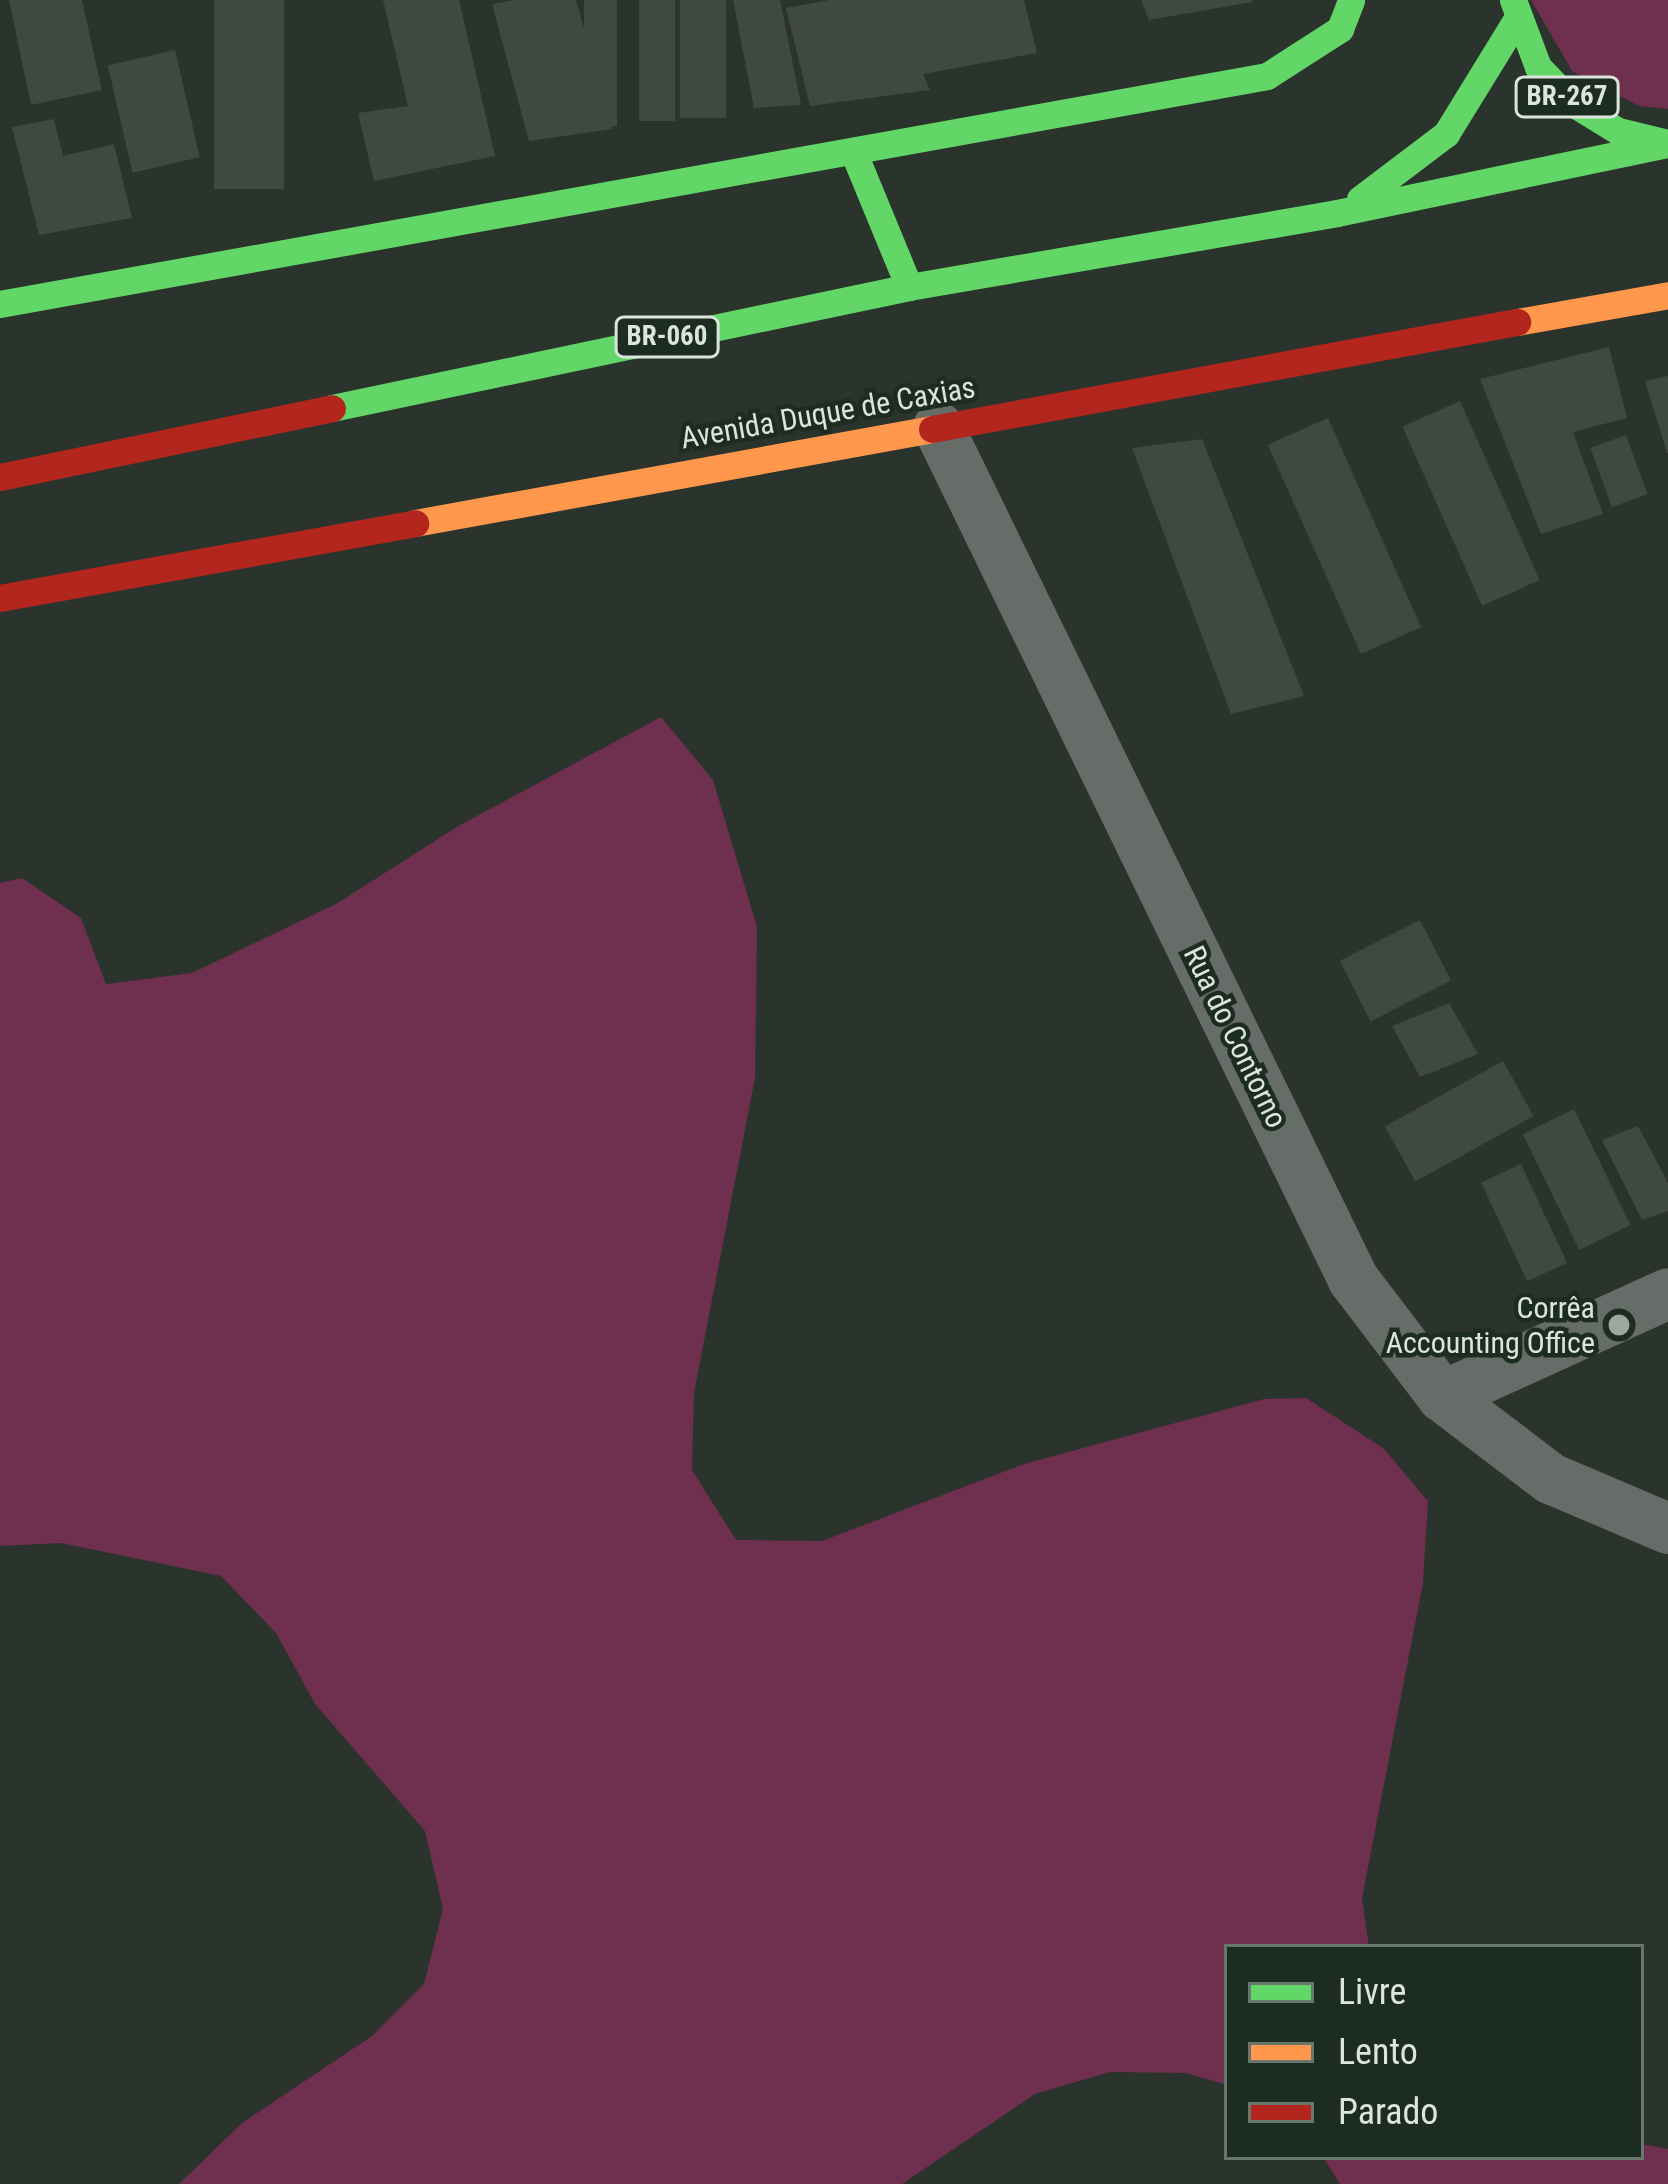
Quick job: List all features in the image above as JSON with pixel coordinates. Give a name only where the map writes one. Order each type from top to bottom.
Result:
[{"type":"street","points":[[0,304],[1267,76],[1340,28],[1351,0]]},
{"type":"street","name":"BR-267","points":[[1514,10],[1538,67],[1574,104],[1618,131],[1668,144]]},
{"type":"street","name":"BR-060","points":[[1337,213],[1395,179],[1445,134],[1514,10]]},
{"type":"street","name":"BR-060","points":[[0,477],[909,287],[1337,213],[1668,144]]},
{"type":"street","points":[[854,151],[909,287]]},
{"type":"street","name":"Avenida Duque de Caxias","points":[[0,598],[1668,295]]},
{"type":"street","name":"Rua do Contorno","points":[[938,427],[1353,1279],[1442,1396],[1550,1478],[1668,1528]]},
{"type":"street","points":[[1442,1396],[1668,1293]]},
{"type":"shaded area","points":[[1531,0],[1668,0],[1668,109],[1639,106],[1572,71]]},
{"type":"shaded area","points":[[661,717],[713,780],[757,927],[755,1078],[694,1393],[692,1470],[736,1540],[822,1541],[1024,1464],[1264,1399],[1306,1398],[1383,1448],[1428,1501],[1423,1583],[1362,1898],[1369,1944],[1224,1944],[1224,2084],[1186,2073],[1110,2072],[1035,2094],[902,2184],[179,2184],[242,2123],[372,2036],[424,1984],[443,1909],[425,1831],[315,1704],[276,1633],[221,1576],[61,1543],[0,1546],[0,883],[22,878],[81,918],[106,984],[192,973],[336,904],[460,825]]},
{"type":"shaded area","points":[[1644,2145],[1668,2149],[1668,2184],[1340,2184],[1325,2160],[1644,2160]]},
{"type":"building","points":[[9,0],[82,0],[102,90],[31,105]]},
{"type":"building","points":[[214,0],[284,0],[284,189],[214,189]]},
{"type":"building","points":[[383,0],[459,0],[495,156],[374,181],[358,113],[408,106]]},
{"type":"building","points":[[576,0],[612,129],[529,141],[492,4]]},
{"type":"building","points":[[584,0],[617,0],[617,126],[584,126]]},
{"type":"building","points":[[639,0],[675,0],[675,121],[639,121]]},
{"type":"building","points":[[680,0],[726,0],[726,118],[680,118]]},
{"type":"building","points":[[733,0],[780,0],[801,105],[754,108]]},
{"type":"building","points":[[829,0],[1024,0],[1037,53],[923,74],[930,90],[810,106],[786,8]]},
{"type":"building","points":[[1141,0],[1252,0],[1252,2],[1149,20]]},
{"type":"building","points":[[175,50],[200,157],[133,173],[108,66]]},
{"type":"building","points":[[54,119],[63,156],[114,144],[132,218],[39,235],[12,127]]},
{"type":"building","points":[[1609,347],[1627,418],[1573,432],[1603,514],[1541,534],[1480,379]]},
{"type":"building","points":[[1668,376],[1668,453],[1667,453],[1645,381]]},
{"type":"building","points":[[1460,401],[1540,580],[1482,606],[1402,427]]},
{"type":"building","points":[[1328,418],[1421,627],[1361,654],[1268,445]]},
{"type":"building","points":[[1626,435],[1648,494],[1612,507],[1590,448]]},
{"type":"building","points":[[1202,439],[1304,696],[1231,714],[1132,448]]},
{"type":"building","points":[[1420,920],[1451,981],[1371,1021],[1340,961]]},
{"type":"building","points":[[1449,1003],[1478,1054],[1420,1077],[1392,1026]]},
{"type":"building","points":[[1503,1061],[1534,1116],[1415,1182],[1385,1126]]},
{"type":"building","points":[[1574,1109],[1631,1225],[1579,1250],[1523,1134]]},
{"type":"building","points":[[1638,1126],[1668,1183],[1668,1211],[1642,1220],[1602,1140]]},
{"type":"building","points":[[1521,1164],[1567,1263],[1527,1281],[1481,1183]]},
{"type":"traffic: fast","points":[[0,304],[1267,76],[1340,29],[1351,0]]},
{"type":"traffic: fast","points":[[1513,0],[1538,67],[1574,104],[1618,131],[1668,143]]},
{"type":"traffic: fast","points":[[1360,199],[1446,134],[1516,20]]},
{"type":"traffic: fast","points":[[332,408],[909,287],[1337,213],[1668,144]]},
{"type":"traffic: fast","points":[[853,151],[909,287]]},
{"type":"traffic: slow","points":[[1517,322],[1668,295]]},
{"type":"traffic: slow","points":[[415,523],[932,429]]},
{"type":"traffic: jam","points":[[932,429],[1517,322]]},
{"type":"traffic: jam","points":[[0,477],[332,408]]},
{"type":"traffic: jam","points":[[0,598],[415,523]]},
{"type":"place","name":"Corrêa Accounting Office","points":[[1619,1325]]}]
